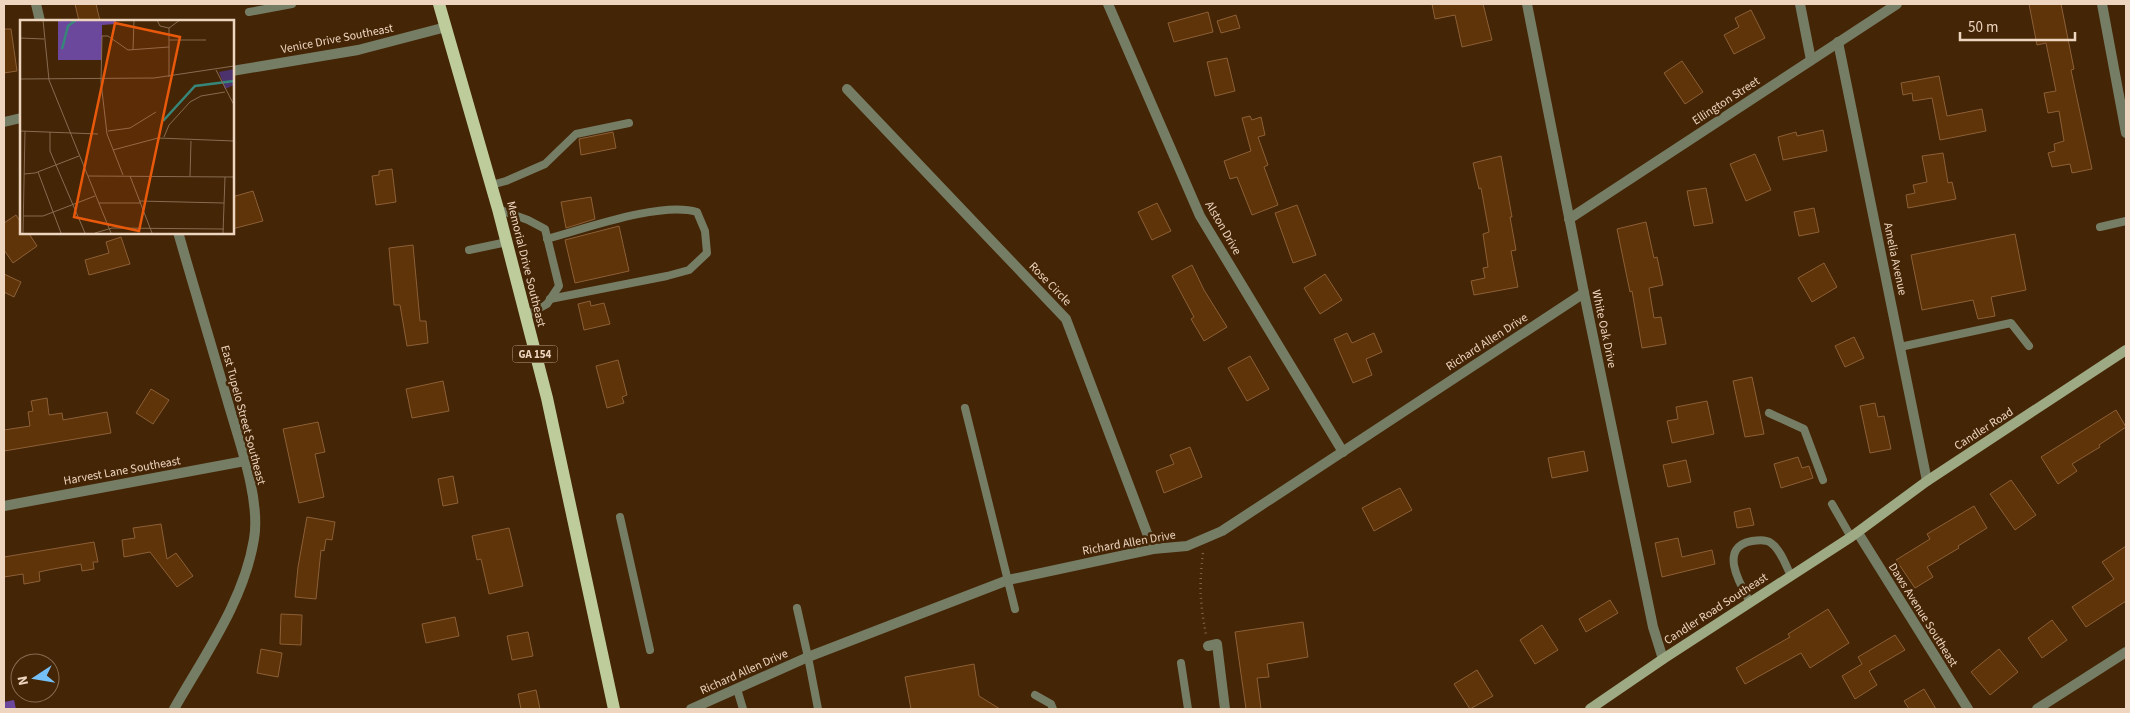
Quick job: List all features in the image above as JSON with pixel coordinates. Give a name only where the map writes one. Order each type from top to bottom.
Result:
[{"type":"main road","name":"Memorial Drive Southeast","points":[[439,4],[498,209],[547,398],[614,709]]},
{"type":"main road","name":"Candler Road","points":[[1855,535],[1927,481],[2126,350]]},
{"type":"main road","name":"Candler Road Southeast","points":[[1590,709],[1663,659],[1855,535]]},
{"type":"street","points":[[36,4],[40,20]]},
{"type":"street","name":"Alston Drive","points":[[1108,4],[1200,216],[1343,452]]},
{"type":"street","name":"White Oak Drive","points":[[1527,4],[1653,627],[1663,659]]},
{"type":"street","points":[[1800,4],[1811,60]]},
{"type":"street","name":"Ellington Street","points":[[1570,219],[1898,4]]},
{"type":"street","points":[[2102,4],[2124,106],[2126,133]]},
{"type":"street","name":"Venice Drive Southeast","points":[[234,71],[358,50],[446,27]]},
{"type":"street","name":"Amelia Avenue","points":[[1838,42],[1927,481]]},
{"type":"street","name":"Rose Circle","points":[[846,89],[1066,319],[1154,549]]},
{"type":"street","points":[[4,122],[20,118]]},
{"type":"street","name":"East Tupelo Street Southeast","points":[[174,709],[228,613],[249,561],[255,538],[255,512],[245,461],[179,234]]},
{"type":"street","name":"Richard Allen Drive","points":[[691,709],[808,657],[1008,580],[1154,549],[1187,546],[1222,531],[1584,293]]},
{"type":"street","name":"Harvest Lane Southeast","points":[[4,506],[245,461]]},
{"type":"street","name":"Daws Avenue Southeast","points":[[1855,535],[1968,709]]},
{"type":"street","points":[[1208,646],[1217,644],[1225,709]]},
{"type":"street","points":[[2037,709],[2126,652]]},
{"type":"lane","points":[[249,12],[292,4]]},
{"type":"lane","points":[[491,185],[506,181],[545,164],[576,134],[629,123]]},
{"type":"lane","points":[[547,239],[644,213],[685,208],[697,212],[708,242],[707,253],[689,270],[550,299]]},
{"type":"lane","points":[[498,209],[528,220],[545,229],[559,286],[547,304],[526,316]]},
{"type":"lane","points":[[2100,227],[2126,221]]},
{"type":"lane","points":[[469,250],[506,242]]},
{"type":"lane","points":[[1900,348],[2011,323],[2029,346]]},
{"type":"lane","points":[[966,408],[1015,609]]},
{"type":"lane","points":[[1769,413],[1804,429],[1824,480]]},
{"type":"lane","points":[[1832,504],[1855,535]]},
{"type":"lane","points":[[620,517],[650,650]]},
{"type":"lane","points":[[1750,602],[1736,578],[1733,566],[1734,556],[1738,548],[1748,542],[1762,540],[1770,542],[1778,552],[1791,576]]},
{"type":"lane","points":[[797,608],[818,709]]},
{"type":"lane","points":[[1181,662],[1188,709]]},
{"type":"lane","points":[[737,689],[743,709]]},
{"type":"lane","points":[[1035,695],[1051,704],[1053,709]]},
{"type":"path","points":[[1208,646],[1200,607],[1199,588],[1204,552],[1212,534]]},
{"type":"shaded area","points":[[10,701],[10,703],[15,703],[16,709],[4,709],[4,702]]},
{"type":"building","points":[[75,4],[96,4],[100,20],[79,20]]},
{"type":"building","points":[[1432,4],[1483,4],[1492,40],[1462,47],[1455,15],[1435,19]]},
{"type":"building","points":[[2029,4],[2061,4],[2074,69],[2071,70],[2092,169],[2072,173],[2070,164],[2052,167],[2048,153],[2055,151],[2054,144],[2064,141],[2059,111],[2048,113],[2044,93],[2056,91],[2046,43],[2037,45]]},
{"type":"building","points":[[1751,10],[1765,38],[1734,54],[1724,35],[1739,27],[1735,18]]},
{"type":"building","points":[[1208,12],[1213,32],[1174,42],[1168,23]]},
{"type":"building","points":[[1236,15],[1240,28],[1221,33],[1217,21]]},
{"type":"building","points":[[4,29],[11,29],[17,71],[4,73]]},
{"type":"building","points":[[1227,58],[1235,91],[1215,96],[1207,62]]},
{"type":"building","points":[[1682,61],[1703,92],[1685,104],[1664,73]]},
{"type":"building","points":[[1939,76],[1947,116],[1982,109],[1986,131],[1940,140],[1932,98],[1913,101],[1912,93],[1903,95],[1901,83]]},
{"type":"building","points":[[1250,116],[1252,120],[1261,117],[1265,135],[1258,137],[1268,165],[1264,167],[1278,205],[1252,215],[1237,177],[1230,179],[1224,161],[1251,151],[1242,118]]},
{"type":"building","points":[[1823,130],[1827,151],[1783,160],[1778,137],[1796,132],[1797,136]]},
{"type":"building","points":[[613,132],[616,148],[581,155],[579,139]]},
{"type":"building","points":[[1943,153],[1948,183],[1952,182],[1956,199],[1908,208],[1906,195],[1915,193],[1913,185],[1927,182],[1922,156]]},
{"type":"building","points":[[1755,154],[1771,190],[1746,201],[1730,164]]},
{"type":"building","points":[[1501,156],[1512,217],[1510,217],[1516,250],[1511,251],[1518,287],[1474,295],[1471,281],[1485,278],[1483,268],[1488,267],[1483,234],[1489,232],[1481,188],[1479,189],[1473,163]]},
{"type":"building","points":[[392,169],[396,202],[376,205],[372,176],[379,175],[379,171]]},
{"type":"building","points":[[1706,188],[1713,223],[1694,226],[1687,191]]},
{"type":"building","points":[[253,191],[263,221],[234,228],[234,196]]},
{"type":"building","points":[[591,197],[595,219],[566,228],[561,202]]},
{"type":"building","points":[[1157,203],[1171,231],[1152,240],[1138,212]]},
{"type":"building","points":[[1297,205],[1316,255],[1293,263],[1275,213]]},
{"type":"building","points":[[1814,208],[1819,232],[1799,236],[1794,212]]},
{"type":"building","points":[[16,215],[20,221],[20,234],[29,234],[37,246],[13,263],[4,250],[4,223]]},
{"type":"building","points":[[1646,222],[1654,258],[1657,257],[1663,285],[1649,288],[1654,318],[1661,317],[1666,344],[1642,348],[1632,291],[1630,292],[1617,229]]},
{"type":"building","points":[[619,226],[629,271],[575,283],[565,240]]},
{"type":"building","points":[[2015,234],[2026,290],[1991,297],[1995,316],[1978,319],[1973,300],[1922,310],[1911,255]]},
{"type":"building","points":[[121,237],[130,264],[89,275],[85,260],[109,253],[106,242]]},
{"type":"building","points":[[413,245],[420,321],[426,321],[428,343],[407,346],[400,305],[394,305],[389,248]]},
{"type":"building","points":[[1824,263],[1837,287],[1812,302],[1798,278]]},
{"type":"building","points":[[1192,265],[1204,290],[1227,327],[1204,341],[1191,319],[1194,317],[1172,276]]},
{"type":"building","points":[[4,274],[21,282],[14,297],[4,292]]},
{"type":"building","points":[[1325,274],[1342,300],[1320,314],[1304,288]]},
{"type":"building","points":[[590,301],[591,306],[604,303],[610,324],[584,330],[578,304]]},
{"type":"building","points":[[1347,333],[1352,343],[1374,333],[1382,352],[1366,359],[1372,375],[1353,383],[1334,339]]},
{"type":"building","points":[[1854,337],[1864,358],[1845,367],[1835,346]]},
{"type":"building","points":[[1250,356],[1269,389],[1247,401],[1228,368]]},
{"type":"building","points":[[618,360],[627,395],[622,397],[624,403],[607,408],[596,366]]},
{"type":"building","points":[[1752,377],[1764,434],[1745,437],[1733,381]]},
{"type":"building","points":[[443,381],[449,411],[412,418],[406,389]]},
{"type":"building","points":[[151,389],[169,400],[153,424],[136,413]]},
{"type":"building","points":[[47,398],[49,415],[62,413],[63,420],[107,412],[111,433],[4,451],[4,430],[30,426],[28,412],[33,411],[31,401]]},
{"type":"building","points":[[1707,401],[1714,434],[1672,443],[1667,421],[1678,419],[1676,407]]},
{"type":"building","points":[[1875,403],[1878,417],[1884,416],[1891,449],[1870,453],[1860,406]]},
{"type":"building","points":[[2116,410],[2126,427],[2099,445],[2100,447],[2072,464],[2077,471],[2058,484],[2041,457]]},
{"type":"building","points":[[318,422],[325,452],[315,454],[324,497],[299,503],[283,429]]},
{"type":"building","points":[[1190,447],[1202,477],[1164,493],[1156,471],[1174,464],[1170,455]]},
{"type":"building","points":[[1584,451],[1588,471],[1552,478],[1548,458]]},
{"type":"building","points":[[1798,457],[1802,468],[1809,466],[1813,478],[1781,488],[1774,464]]},
{"type":"building","points":[[1686,460],[1691,482],[1668,487],[1663,465]]},
{"type":"building","points":[[453,476],[458,503],[443,506],[438,479]]},
{"type":"building","points":[[2011,480],[2036,515],[2015,530],[1990,494]]},
{"type":"building","points":[[1400,488],[1412,510],[1374,531],[1362,508]]},
{"type":"building","points":[[1974,506],[1987,528],[1958,546],[1959,548],[1927,567],[1933,577],[1915,588],[1896,560],[1930,539],[1927,534]]},
{"type":"building","points":[[1750,508],[1754,525],[1737,528],[1734,512]]},
{"type":"building","points":[[307,517],[335,522],[332,540],[326,539],[324,551],[321,550],[316,599],[295,597]]},
{"type":"building","points":[[161,524],[167,559],[176,553],[193,576],[177,587],[150,552],[124,557],[122,540],[135,538],[133,528]]},
{"type":"building","points":[[509,528],[523,586],[489,594],[481,559],[477,560],[472,536]]},
{"type":"building","points":[[1678,538],[1682,557],[1712,550],[1715,564],[1662,577],[1655,543]]},
{"type":"building","points":[[94,542],[98,562],[93,562],[94,569],[82,571],[81,564],[39,572],[40,581],[24,584],[23,574],[4,577],[4,557]]},
{"type":"building","points":[[2126,546],[2126,601],[2086,627],[2072,607],[2114,579],[2102,562]]},
{"type":"building","points":[[1610,600],[1618,613],[1586,632],[1579,619]]},
{"type":"building","points":[[1828,609],[1849,643],[1810,668],[1801,653],[1745,684],[1736,668],[1790,637],[1788,634]]},
{"type":"building","points":[[281,614],[302,615],[301,645],[280,644]]},
{"type":"building","points":[[455,617],[459,636],[426,643],[422,624]]},
{"type":"building","points":[[2052,620],[2067,640],[2042,658],[2028,638]]},
{"type":"building","points":[[1303,622],[1308,657],[1267,664],[1269,677],[1257,678],[1261,709],[1246,709],[1235,632]]},
{"type":"building","points":[[1542,625],[1558,650],[1535,664],[1520,640]]},
{"type":"building","points":[[528,632],[533,656],[512,660],[507,636]]},
{"type":"building","points":[[1895,635],[1905,650],[1869,671],[1877,685],[1855,699],[1842,676],[1862,664],[1858,657]]},
{"type":"building","points":[[261,649],[282,653],[278,677],[257,673]]},
{"type":"building","points":[[1999,649],[2018,672],[1990,695],[1971,672]]},
{"type":"building","points":[[974,664],[979,696],[1000,709],[911,709],[905,677]]},
{"type":"building","points":[[1477,670],[1493,696],[1470,709],[1454,684]]},
{"type":"building","points":[[1924,689],[1936,709],[1909,709],[1904,701]]},
{"type":"building","points":[[536,690],[540,709],[521,709],[518,694]]}]
